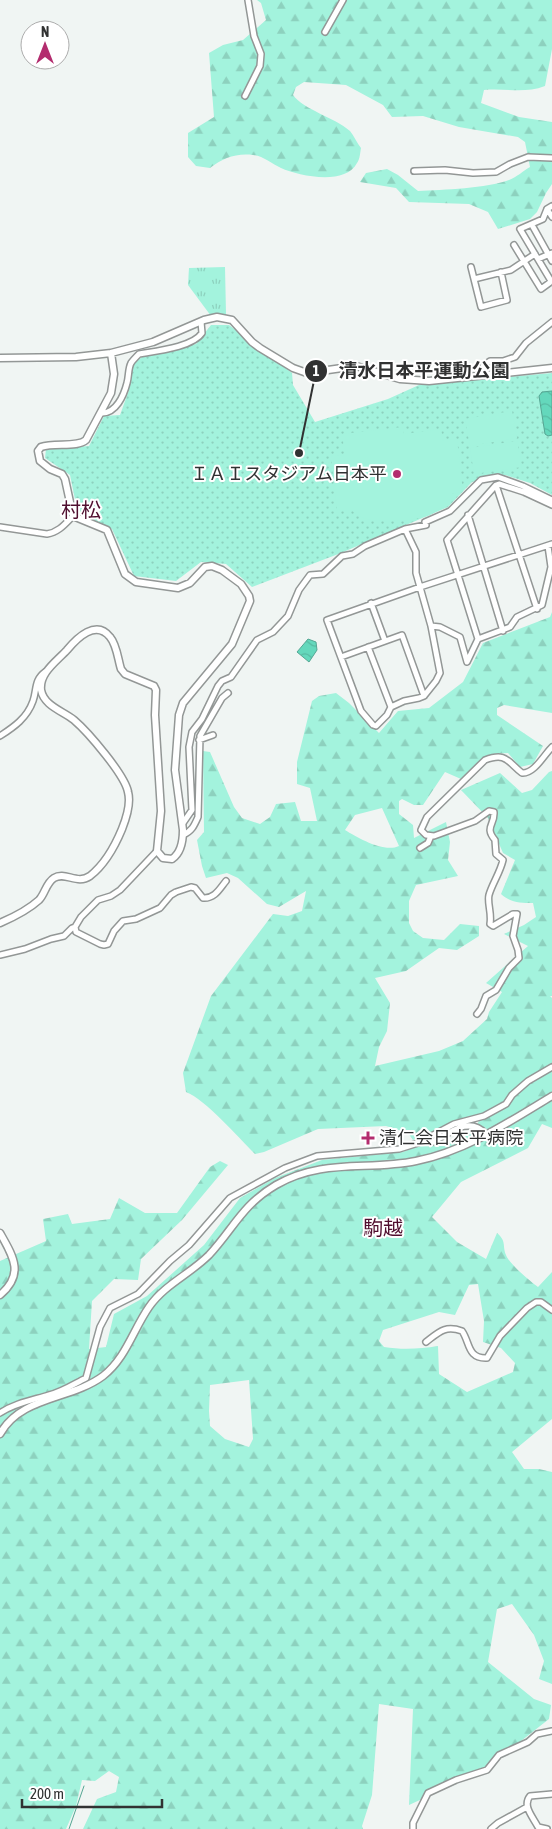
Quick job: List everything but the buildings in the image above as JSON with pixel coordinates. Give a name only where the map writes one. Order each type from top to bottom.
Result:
[{"type":"street","points":[[245,96],[260,66],[261,54],[254,36],[248,0]]},
{"type":"street","points":[[325,32],[343,0]]},
{"type":"street","points":[[414,171],[496,172],[528,157],[552,158]]},
{"type":"street","points":[[550,208],[552,217]]},
{"type":"street","points":[[514,245],[541,289],[552,281],[520,229],[543,219],[550,208]]},
{"type":"street","points":[[532,225],[550,254],[552,261]]},
{"type":"street","points":[[474,279],[511,270],[524,261],[550,254]]},
{"type":"street","points":[[471,267],[481,307],[507,300],[500,272]]},
{"type":"street","points":[[0,358],[76,357],[111,354],[153,342],[217,317],[232,320],[260,348],[293,368],[307,372],[356,366],[410,380],[429,381],[552,368]]},
{"type":"street","points":[[101,413],[110,412],[115,408],[125,388],[130,367],[139,354],[189,343],[202,333],[201,322]]},
{"type":"street","points":[[484,375],[483,366],[490,361],[514,357],[552,322]]},
{"type":"street","points":[[73,516],[66,479],[62,474],[50,469],[40,461],[38,451],[46,445],[83,443],[111,394],[113,382],[111,354]]},
{"type":"street","points":[[182,824],[192,810],[190,737],[202,719],[218,686],[222,681],[231,677],[257,640],[279,627],[288,616],[299,590],[310,575],[323,574],[342,556],[353,554],[365,546],[405,529],[426,525],[426,522],[450,511],[481,480],[498,477],[523,486],[552,500]]},
{"type":"street","points":[[431,626],[440,627],[460,637],[467,662],[478,639],[447,540],[496,485],[499,484],[524,492],[552,505]]},
{"type":"street","points":[[496,485],[536,609]]},
{"type":"street","points":[[468,515],[503,631]]},
{"type":"street","points":[[0,527],[37,531],[46,534],[58,531],[73,516]]},
{"type":"street","points":[[0,923],[16,916],[40,899],[50,881],[54,878],[66,876],[78,880],[90,875],[111,851],[118,839],[125,818],[129,794],[124,781],[82,728],[73,719],[50,704],[42,693],[41,687],[44,676],[49,669],[84,632],[95,630],[104,632],[110,637],[121,670],[125,674],[154,686],[156,690],[155,715],[160,811],[157,851],[163,858],[172,859],[176,857],[180,849],[183,835],[175,770],[179,715],[183,703],[232,644],[250,601],[249,596],[240,584],[222,570],[212,566],[205,567],[190,583],[178,588],[136,582],[125,574],[107,530],[73,516]]},
{"type":"street","points":[[405,529],[416,552],[416,574],[420,587],[431,626],[440,673],[424,696],[404,700],[391,707],[380,724],[376,726],[361,711],[327,620],[371,603],[420,587],[457,575],[519,556],[550,545],[551,567],[542,605],[517,617],[510,627],[503,631],[478,639]]},
{"type":"street","points":[[371,603],[385,641]]},
{"type":"street","points":[[341,657],[402,635],[424,696]]},
{"type":"street","points":[[368,647],[391,707]]},
{"type":"street","points":[[0,736],[20,722],[32,702],[37,681],[42,673],[49,669]]},
{"type":"street","points":[[183,835],[190,832],[198,817],[199,740],[222,698],[228,693]]},
{"type":"street","points":[[199,740],[213,735]]},
{"type":"street","points":[[477,1014],[486,996],[496,990],[509,968],[519,958],[513,936],[517,914],[513,914],[493,926],[490,924],[492,914],[488,898],[503,860],[496,854],[495,840],[490,835],[495,815],[494,812],[489,812],[475,821],[452,831],[431,836],[426,835],[421,830],[427,817],[485,760],[503,757],[508,759],[522,773],[526,774],[532,771],[552,747]]},
{"type":"street","points":[[420,848],[428,843],[431,836]]},
{"type":"street","points":[[0,955],[64,936],[75,927],[81,917],[98,900],[111,896],[120,890],[157,851]]},
{"type":"street","points":[[75,927],[79,934],[104,945],[108,944],[114,931],[123,921],[136,919],[160,908],[170,895],[192,887],[203,898],[210,898],[226,880]]},
{"type":"street","points":[[0,1413],[39,1396],[50,1395],[86,1378],[100,1326],[110,1308],[138,1294],[170,1261],[190,1245],[230,1198],[285,1168],[317,1156],[363,1151],[390,1151],[409,1146],[454,1124],[484,1116],[506,1104],[512,1095],[528,1081],[552,1067]]},
{"type":"street","points":[[0,1434],[10,1420],[21,1411],[79,1390],[103,1375],[120,1357],[157,1296],[209,1255],[235,1221],[266,1191],[292,1177],[316,1169],[415,1162],[458,1149],[552,1096]]},
{"type":"street","points":[[426,1138],[433,1142],[467,1125],[477,1127],[486,1134]]},
{"type":"street","points":[[0,1233],[14,1261],[15,1272],[12,1281],[0,1295]]},
{"type":"street","points":[[426,1342],[441,1331],[453,1328],[462,1331],[471,1352],[480,1357],[487,1358],[500,1336],[527,1308],[536,1302],[541,1302],[552,1310]]},
{"type":"street","points":[[413,1829],[413,1823],[428,1794],[456,1780],[487,1770],[499,1755],[528,1742],[537,1734],[552,1731]]},
{"type":"street","points":[[546,1829],[538,1827],[527,1807],[527,1801],[530,1796],[552,1794]]},
{"type":"street","points":[[491,1829],[527,1807]]},
{"type":"green space","points":[[257,0],[552,0],[552,49],[545,86],[530,90],[484,90],[481,103],[519,117],[552,122],[552,184],[537,212],[530,219],[498,229],[488,212],[469,204],[409,202],[396,188],[360,182],[366,173],[387,169],[418,191],[465,188],[500,183],[515,177],[530,167],[525,142],[518,137],[459,127],[423,116],[392,117],[383,105],[346,85],[304,82],[296,87],[293,95],[304,105],[350,131],[361,148],[358,161],[351,170],[343,175],[321,177],[299,174],[253,155],[230,157],[210,168],[196,166],[188,157],[188,133],[214,117],[209,53],[223,45],[243,40],[266,20],[261,3]]},
{"type":"green space","points":[[225,267],[226,314],[211,316],[188,285],[189,268]]},
{"type":"green space","points":[[211,325],[229,325],[292,373],[293,385],[315,422],[388,399],[419,385],[552,373],[552,495],[530,483],[505,475],[472,482],[448,507],[341,553],[252,587],[226,564],[201,562],[176,581],[134,576],[112,529],[78,514],[70,475],[45,458],[46,449],[89,446],[104,416],[120,415],[129,390],[130,367],[142,357],[196,344]]},
{"type":"green space","points":[[512,411],[517,438],[470,446],[465,419]]},
{"type":"green space","name":"ＩＡＩスタジアム日本平","points":[[403,427],[404,434],[441,429],[443,441],[457,439],[463,492],[452,494],[443,506],[430,515],[401,521],[377,521],[366,519],[352,510],[337,511],[331,456],[345,455],[342,434]]},
{"type":"green space","points":[[517,441],[522,467],[474,474],[470,448]]},
{"type":"green space","points":[[552,612],[552,713],[504,705],[497,708],[497,715],[543,746],[533,764],[520,767],[508,753],[492,754],[461,779],[445,772],[423,805],[414,805],[402,799],[399,801],[399,814],[413,825],[414,838],[446,822],[450,842],[448,860],[458,876],[416,885],[409,901],[409,923],[413,931],[423,938],[444,940],[460,924],[479,926],[479,936],[457,950],[439,948],[406,971],[375,978],[390,1003],[387,1031],[379,1047],[375,1066],[439,1051],[463,1041],[487,1019],[489,1012],[502,992],[486,983],[528,946],[504,934],[536,917],[533,903],[516,902],[501,894],[515,860],[503,853],[488,818],[461,790],[500,773],[522,793],[532,790],[552,771],[552,996],[550,996],[552,998],[552,1128],[542,1124],[528,1148],[461,1182],[432,1217],[457,1242],[486,1259],[497,1233],[503,1241],[505,1252],[511,1263],[538,1287],[552,1272],[552,1419],[512,1452],[524,1469],[539,1469],[552,1472],[552,1684],[539,1679],[544,1661],[534,1635],[512,1604],[497,1609],[488,1662],[534,1699],[551,1705],[549,1719],[507,1752],[472,1776],[409,1805],[413,1709],[379,1704],[372,1795],[362,1826],[363,1829],[83,1829],[97,1799],[116,1792],[119,1777],[109,1771],[95,1781],[82,1780],[76,1806],[66,1829],[0,1829],[0,1261],[46,1241],[43,1219],[68,1214],[72,1224],[110,1219],[119,1198],[145,1213],[177,1213],[210,1167],[220,1161],[228,1165],[182,1220],[141,1259],[138,1280],[114,1279],[92,1301],[89,1349],[106,1347],[114,1314],[147,1296],[204,1245],[240,1198],[275,1178],[322,1160],[403,1152],[423,1144],[453,1140],[472,1133],[479,1121],[475,1116],[413,1140],[408,1133],[386,1126],[318,1129],[255,1154],[212,1110],[186,1092],[183,1073],[211,996],[273,914],[288,916],[302,911],[306,891],[279,907],[267,904],[238,878],[227,873],[206,878],[197,840],[204,832],[203,751],[210,752],[234,807],[242,818],[260,824],[270,817],[276,804],[295,802],[301,821],[317,821],[310,788],[297,784],[297,762],[312,701],[319,696],[336,693],[349,703],[379,733],[398,711],[429,708],[463,682],[483,643],[550,617]],"holes":[[[382,808],[399,846],[393,848],[379,846],[345,830],[355,815]],[[478,1284],[484,1321],[483,1342],[501,1348],[515,1363],[513,1372],[467,1392],[439,1374],[438,1346],[398,1349],[384,1347],[379,1341],[383,1330],[439,1312],[455,1315],[469,1285]],[[249,1380],[253,1439],[249,1447],[225,1439],[210,1426],[210,1385]]]},
{"type":"water","points":[[552,391],[552,435],[548,436],[545,434],[539,396],[542,392]]},
{"type":"water","points":[[308,639],[316,642],[317,650],[309,662],[297,652]]},
{"type":"waterway","points":[[69,1829],[84,1786]]},
{"type":"place","name":"清水日本平運動公園","points":[[299,453]]},
{"type":"place","name":"ＩＡＩスタジアム日本平","points":[[397,474]]},
{"type":"place","name":"清仁会日本平病院","points":[[368,1138]]},
{"type":"district","name":"村松","points":[[81,510]]},
{"type":"district","name":"駒越","points":[[383,1228]]}]
